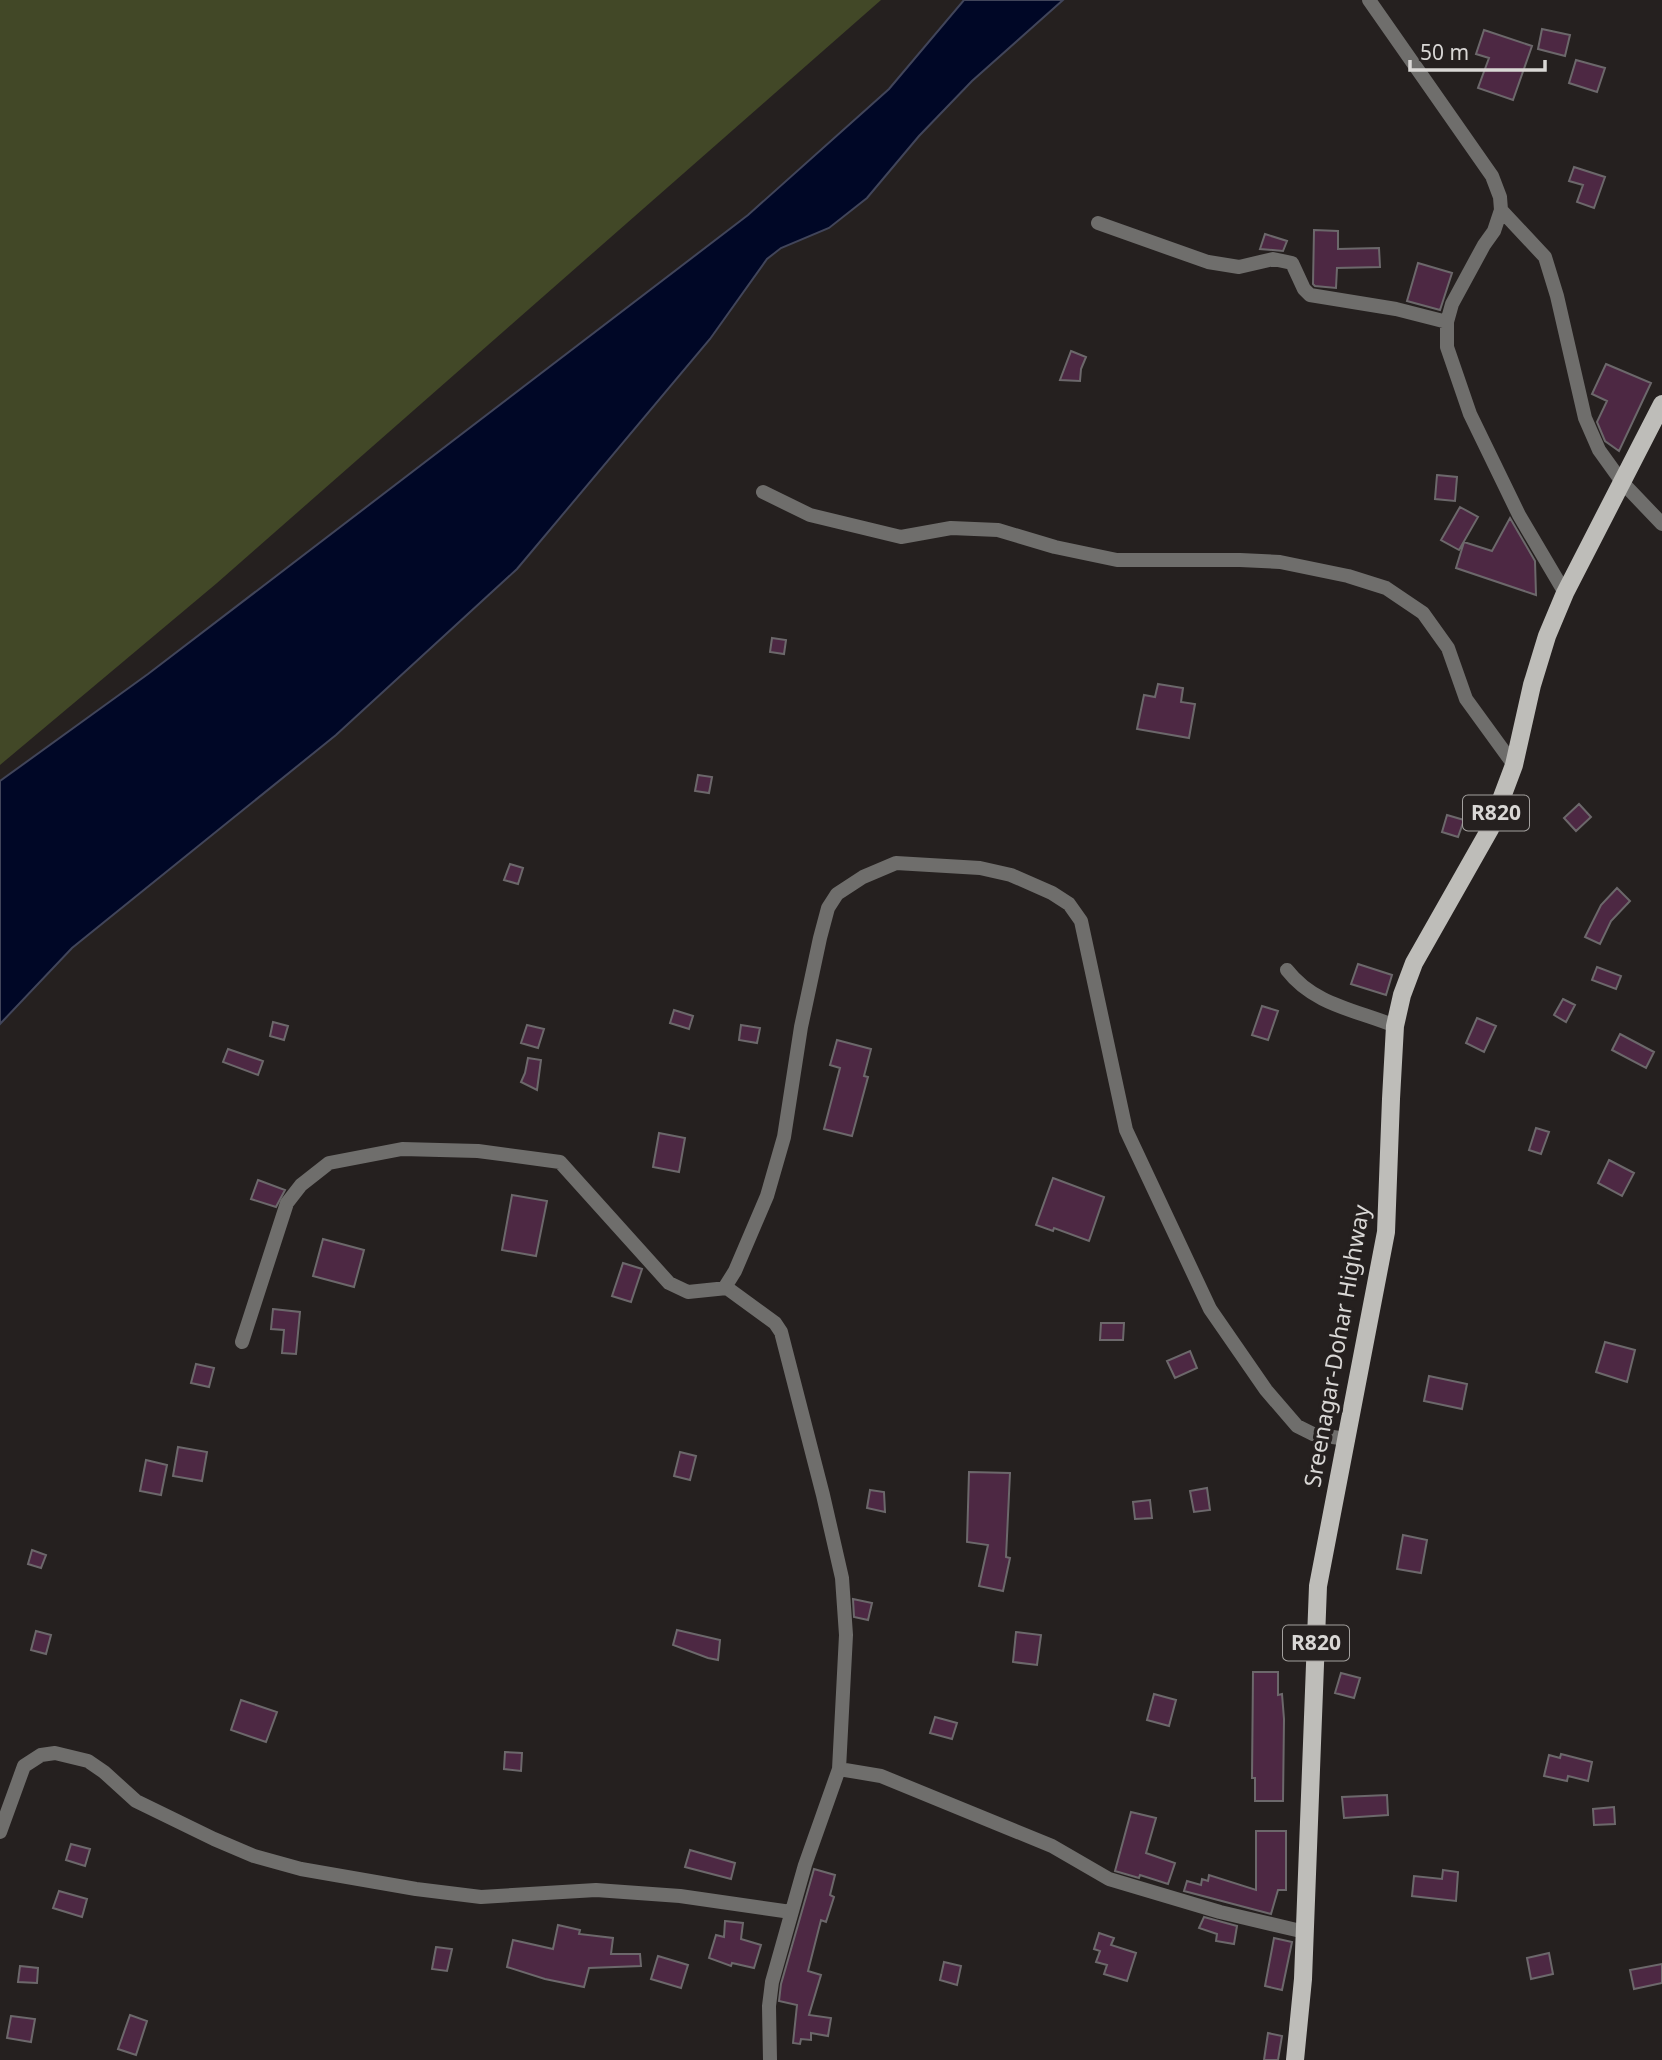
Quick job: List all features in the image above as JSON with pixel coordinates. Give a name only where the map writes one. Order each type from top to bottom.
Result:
[{"type":"main road","name":"Sreenagar-Dohar Highway","points":[[1295,2060],[1305,1933],[1318,1587],[1386,1232],[1395,1026],[1402,995],[1414,963],[1490,829],[1514,765],[1532,685],[1547,636],[1565,593],[1662,404]]},
{"type":"street","points":[[1369,0],[1492,176],[1500,197],[1501,210],[1494,231],[1452,304],[1447,322],[1447,347],[1470,414],[1519,515],[1565,593]]},
{"type":"street","points":[[1501,210],[1545,257],[1557,296],[1585,418],[1598,450],[1622,482],[1662,524]]},
{"type":"street","points":[[1098,223],[1208,262],[1239,267],[1273,259],[1285,260],[1292,263],[1310,296],[1396,309],[1447,322]]},
{"type":"street","points":[[764,492],[810,515],[901,537],[951,528],[998,530],[1055,547],[1116,559],[1280,562],[1348,576],[1386,589],[1423,613],[1448,648],[1466,699],[1514,765]]},
{"type":"street","points":[[725,1287],[735,1271],[767,1196],[784,1137],[801,1027],[828,908],[837,894],[863,877],[896,863],[979,868],[1011,876],[1052,893],[1069,905],[1081,921],[1126,1130],[1210,1309],[1266,1390],[1297,1426],[1313,1434],[1346,1439]]},
{"type":"street","points":[[1287,970],[1299,986],[1321,999],[1395,1026]]},
{"type":"street","points":[[242,1342],[287,1203],[301,1185],[329,1163],[402,1149],[478,1151],[558,1161],[669,1283],[688,1292],[725,1287],[766,1316],[781,1332],[823,1495],[842,1578],[846,1612],[839,1769],[791,1912],[770,1997],[770,2060]]},
{"type":"street","points":[[0,1832],[24,1766],[41,1755],[55,1753],[88,1761],[135,1801],[214,1839],[254,1856],[301,1869],[481,1898],[596,1890],[680,1896],[791,1912]]},
{"type":"street","points":[[839,1769],[881,1776],[1052,1846],[1109,1878],[1220,1912],[1305,1933]]},
{"type":"green space","points":[[0,0],[881,0],[217,583],[0,765]]},
{"type":"water","points":[[964,0],[1063,0],[972,81],[919,136],[867,198],[829,228],[781,248],[767,259],[710,339],[517,569],[336,735],[72,948],[0,1024],[0,781],[148,674],[748,215],[889,89]]},
{"type":"building","points":[[1542,29],[1570,35],[1565,56],[1538,49]]},
{"type":"building","points":[[1484,30],[1532,46],[1513,100],[1478,88],[1489,58],[1476,54]]},
{"type":"building","points":[[1576,60],[1605,68],[1597,92],[1569,83]]},
{"type":"building","points":[[1574,167],[1605,177],[1594,208],[1577,202],[1583,185],[1569,181]]},
{"type":"building","points":[[1314,230],[1338,231],[1338,249],[1379,248],[1380,267],[1337,268],[1336,288],[1315,286]]},
{"type":"building","points":[[1265,234],[1287,241],[1283,251],[1260,249]]},
{"type":"building","points":[[1418,263],[1452,273],[1440,310],[1407,301]]},
{"type":"building","points":[[1071,351],[1086,357],[1080,381],[1060,380]]},
{"type":"building","points":[[1606,364],[1651,383],[1619,451],[1605,441],[1597,422],[1607,401],[1592,394]]},
{"type":"building","points":[[1437,475],[1457,477],[1455,501],[1435,499]]},
{"type":"building","points":[[1460,507],[1478,517],[1459,550],[1441,540]]},
{"type":"building","points":[[1510,518],[1535,561],[1536,595],[1456,568],[1464,542],[1492,551]]},
{"type":"building","points":[[772,638],[786,640],[784,654],[770,652]]},
{"type":"building","points":[[1158,684],[1183,688],[1181,702],[1195,704],[1189,738],[1137,729],[1144,695],[1155,697]]},
{"type":"building","points":[[698,775],[712,777],[709,793],[695,791]]},
{"type":"building","points":[[1579,804],[1591,817],[1576,831],[1564,818]]},
{"type":"building","points":[[1447,815],[1464,820],[1458,837],[1442,832]]},
{"type":"building","points":[[510,864],[523,868],[518,884],[504,880]]},
{"type":"building","points":[[1617,888],[1630,901],[1611,921],[1600,944],[1585,937],[1601,905]]},
{"type":"building","points":[[1358,964],[1392,975],[1386,995],[1351,984]]},
{"type":"building","points":[[1597,967],[1621,976],[1616,989],[1592,980]]},
{"type":"building","points":[[1563,999],[1575,1005],[1566,1022],[1554,1015]]},
{"type":"building","points":[[1262,1006],[1278,1011],[1268,1040],[1252,1035]]},
{"type":"building","points":[[674,1010],[693,1016],[689,1029],[670,1023]]},
{"type":"building","points":[[1477,1018],[1496,1026],[1484,1052],[1466,1043]]},
{"type":"building","points":[[273,1022],[288,1026],[284,1040],[270,1036]]},
{"type":"building","points":[[527,1025],[544,1029],[538,1048],[521,1043]]},
{"type":"building","points":[[741,1025],[760,1028],[757,1043],[739,1040]]},
{"type":"building","points":[[1620,1034],[1654,1052],[1646,1068],[1612,1050]]},
{"type":"building","points":[[837,1040],[871,1049],[864,1076],[868,1077],[852,1136],[824,1129],[840,1068],[830,1065]]},
{"type":"building","points":[[228,1049],[263,1061],[258,1075],[223,1062]]},
{"type":"building","points":[[528,1058],[541,1060],[537,1090],[521,1082]]},
{"type":"building","points":[[1536,1128],[1549,1132],[1541,1154],[1529,1150]]},
{"type":"building","points":[[659,1133],[685,1138],[679,1172],[653,1167]]},
{"type":"building","points":[[1609,1160],[1634,1173],[1622,1196],[1598,1183]]},
{"type":"building","points":[[1053,1178],[1104,1197],[1089,1241],[1054,1228],[1053,1231],[1036,1225]]},
{"type":"building","points":[[258,1180],[285,1190],[276,1207],[251,1199]]},
{"type":"building","points":[[512,1195],[547,1201],[536,1256],[502,1250]]},
{"type":"building","points":[[323,1239],[364,1250],[354,1287],[313,1276]]},
{"type":"building","points":[[623,1263],[642,1269],[631,1302],[612,1296]]},
{"type":"building","points":[[273,1309],[300,1312],[296,1354],[282,1353],[284,1330],[271,1329]]},
{"type":"building","points":[[1101,1323],[1124,1323],[1123,1340],[1100,1340]]},
{"type":"building","points":[[1605,1342],[1635,1350],[1627,1382],[1596,1372]]},
{"type":"building","points":[[1190,1351],[1197,1368],[1175,1378],[1167,1361]]},
{"type":"building","points":[[196,1364],[214,1368],[209,1387],[191,1383]]},
{"type":"building","points":[[1429,1376],[1467,1384],[1462,1409],[1424,1401]]},
{"type":"building","points":[[178,1447],[207,1452],[202,1481],[173,1476]]},
{"type":"building","points":[[680,1452],[696,1456],[690,1480],[674,1476]]},
{"type":"building","points":[[146,1460],[167,1465],[161,1495],[140,1491]]},
{"type":"building","points":[[969,1472],[1010,1473],[1006,1557],[1010,1558],[1003,1591],[979,1586],[988,1545],[967,1542]]},
{"type":"building","points":[[1207,1488],[1210,1510],[1194,1512],[1190,1491]]},
{"type":"building","points":[[870,1490],[884,1492],[885,1512],[867,1508]]},
{"type":"building","points":[[1150,1500],[1152,1518],[1135,1519],[1133,1502]]},
{"type":"building","points":[[1403,1535],[1427,1540],[1421,1573],[1397,1569]]},
{"type":"building","points":[[32,1550],[46,1555],[41,1568],[28,1564]]},
{"type":"building","points":[[853,1599],[872,1603],[868,1620],[854,1617]]},
{"type":"building","points":[[677,1630],[720,1640],[718,1660],[673,1645]]},
{"type":"building","points":[[36,1631],[51,1635],[46,1654],[31,1650]]},
{"type":"building","points":[[1016,1632],[1041,1635],[1037,1665],[1013,1662]]},
{"type":"building","points":[[1253,1672],[1278,1672],[1278,1695],[1282,1694],[1284,1719],[1283,1801],[1255,1801],[1255,1778],[1252,1778]]},
{"type":"building","points":[[1341,1673],[1360,1678],[1354,1698],[1335,1693]]},
{"type":"building","points":[[1154,1694],[1176,1700],[1169,1726],[1147,1720]]},
{"type":"building","points":[[241,1700],[277,1712],[266,1742],[231,1730]]},
{"type":"building","points":[[935,1717],[957,1723],[952,1739],[930,1733]]},
{"type":"building","points":[[505,1752],[522,1753],[521,1771],[504,1769]]},
{"type":"building","points":[[1561,1754],[1592,1762],[1588,1781],[1568,1776],[1567,1781],[1544,1776],[1549,1755],[1560,1758]]},
{"type":"building","points":[[1387,1795],[1388,1815],[1344,1818],[1342,1797]]},
{"type":"building","points":[[1614,1807],[1615,1824],[1594,1825],[1593,1809]]},
{"type":"building","points":[[1131,1812],[1156,1818],[1146,1853],[1175,1863],[1168,1884],[1115,1871]]},
{"type":"building","points":[[1256,1831],[1286,1831],[1286,1890],[1278,1890],[1271,1914],[1184,1891],[1187,1881],[1201,1885],[1202,1879],[1208,1881],[1209,1875],[1256,1890]]},
{"type":"building","points":[[71,1844],[90,1849],[85,1866],[66,1860]]},
{"type":"building","points":[[690,1850],[735,1863],[731,1879],[685,1867]]},
{"type":"building","points":[[814,1869],[835,1875],[830,1895],[834,1897],[826,1922],[821,1920],[808,1971],[821,1975],[809,2015],[831,2018],[828,2036],[811,2033],[811,2040],[801,2039],[800,2044],[793,2043],[797,2005],[779,2001],[781,1984]]},
{"type":"building","points":[[1443,1870],[1458,1872],[1456,1901],[1412,1896],[1414,1876],[1442,1879]]},
{"type":"building","points":[[59,1891],[87,1899],[82,1917],[53,1908]]},
{"type":"building","points":[[1204,1917],[1237,1926],[1234,1944],[1216,1941],[1217,1934],[1199,1928]]},
{"type":"building","points":[[725,1921],[743,1923],[741,1939],[761,1945],[754,1968],[732,1963],[731,1966],[709,1958],[716,1935],[724,1937]]},
{"type":"building","points":[[558,1925],[580,1930],[579,1934],[613,1938],[611,1954],[640,1954],[641,1966],[589,1968],[584,1987],[507,1967],[513,1940],[553,1949]]},
{"type":"building","points":[[1099,1933],[1114,1938],[1111,1945],[1136,1953],[1127,1981],[1104,1974],[1107,1965],[1096,1962],[1100,1951],[1094,1949]]},
{"type":"building","points":[[1274,1938],[1292,1942],[1282,1990],[1265,1986]]},
{"type":"building","points":[[436,1947],[452,1949],[447,1971],[432,1969]]},
{"type":"building","points":[[1549,1953],[1553,1974],[1531,1979],[1527,1958]]},
{"type":"building","points":[[658,1956],[688,1965],[681,1988],[651,1979]]},
{"type":"building","points":[[944,1962],[961,1966],[957,1985],[940,1980]]},
{"type":"building","points":[[1662,1964],[1662,1983],[1634,1989],[1630,1970]]},
{"type":"building","points":[[20,1966],[38,1968],[37,1983],[18,1982]]},
{"type":"building","points":[[130,2015],[147,2021],[136,2055],[118,2049]]},
{"type":"building","points":[[11,2016],[35,2019],[31,2042],[7,2038]]},
{"type":"building","points":[[1268,2033],[1282,2036],[1278,2060],[1264,2060]]}]
